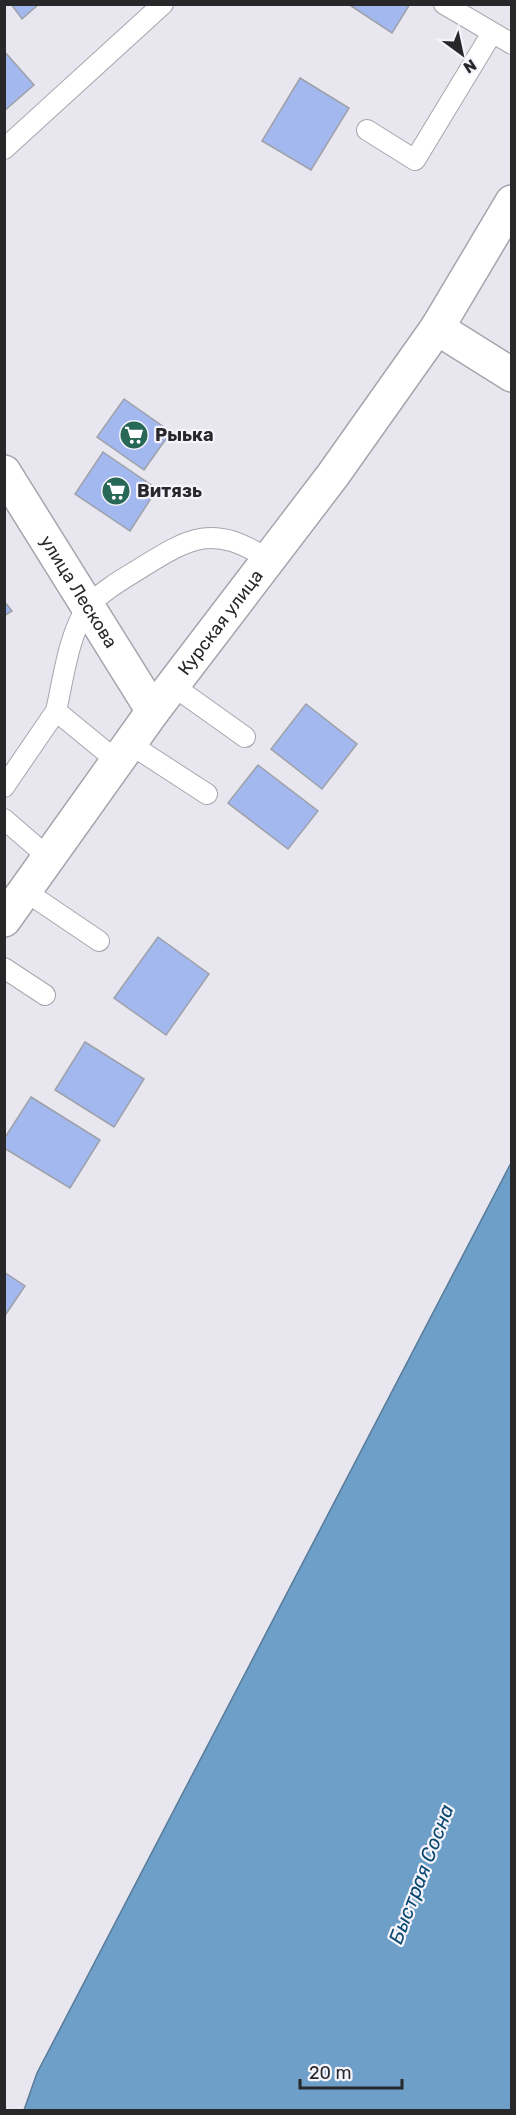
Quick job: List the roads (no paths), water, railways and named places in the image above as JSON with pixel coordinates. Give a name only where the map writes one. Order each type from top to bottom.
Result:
[{"type":"street","name":"Курская улица","points":[[4,920],[123,752],[333,475],[437,328],[512,202]]},
{"type":"street","points":[[437,328],[512,375]]},
{"type":"street","name":"улица Лескова","points":[[4,472],[88,606],[163,698]]},
{"type":"lane","points":[[4,149],[163,4]]},
{"type":"lane","points":[[444,4],[512,44]]},
{"type":"lane","points":[[367,130],[415,160],[492,33]]},
{"type":"lane","points":[[4,787],[56,711],[76,630],[88,606],[127,577],[188,541],[214,538],[243,543],[269,560]]},
{"type":"lane","points":[[163,698],[245,737]]},
{"type":"lane","points":[[56,711],[123,752],[207,794]]},
{"type":"lane","points":[[4,819],[49,858]]},
{"type":"lane","points":[[25,891],[99,941]]},
{"type":"lane","points":[[4,968],[45,995]]},
{"type":"water","name":"Быстрая Сосна","points":[[511,1163],[511,2110],[24,2110],[37,2073]]},
{"type":"place","name":"Рыька","points":[[134,435]]},
{"type":"place","name":"Витязь","points":[[116,491]]}]
